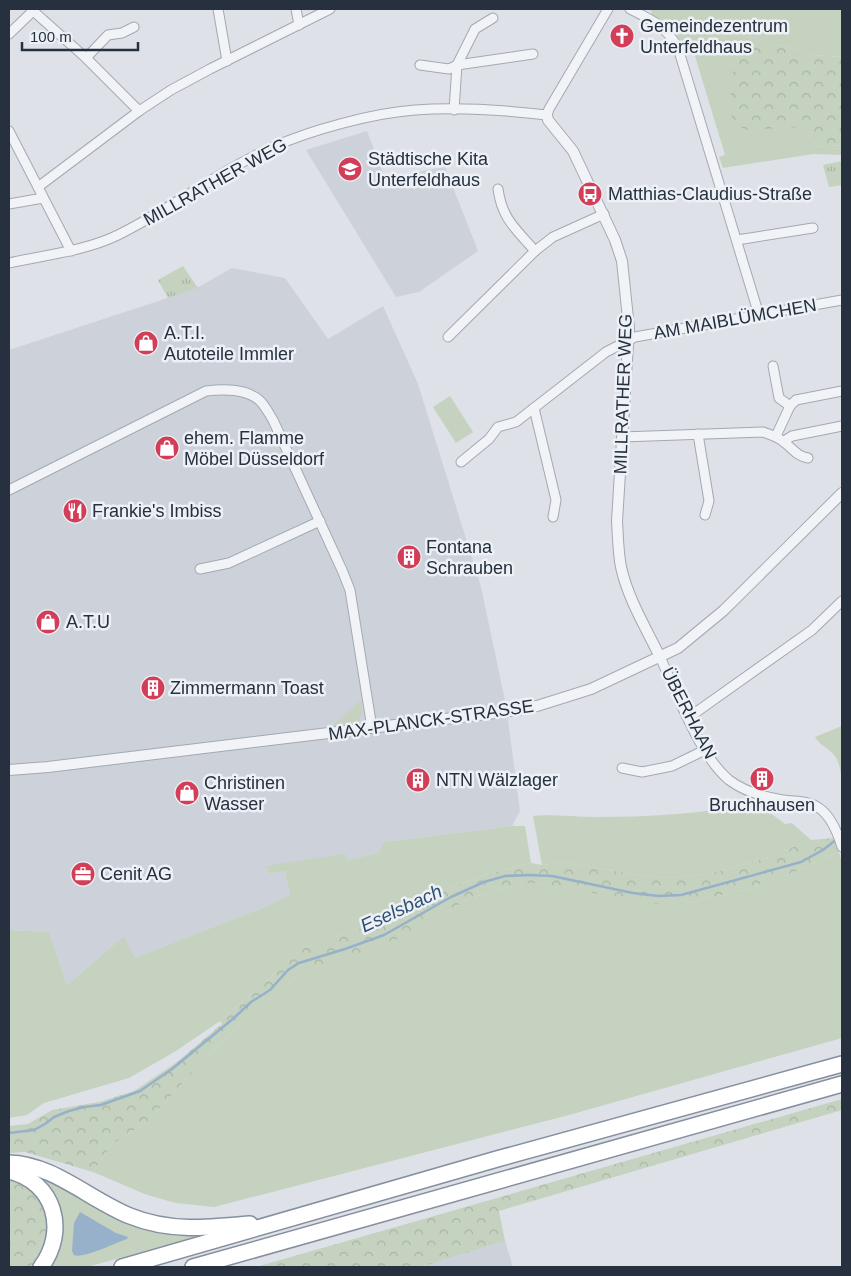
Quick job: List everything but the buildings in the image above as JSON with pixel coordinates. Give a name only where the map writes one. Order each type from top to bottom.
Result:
[{"type":"highway","points":[[122,1267],[498,1159],[842,1064]]},
{"type":"highway","points":[[193,1267],[842,1084]]},
{"type":"highway","points":[[9,1163],[27,1165],[40,1170],[63,1180],[108,1206],[155,1224],[183,1228],[206,1228],[289,1220]]},
{"type":"highway","points":[[9,1171],[17,1173],[42,1191],[53,1212],[56,1225],[55,1241],[50,1256],[41,1267]]},
{"type":"highway","points":[[216,1267],[269,1246]]},
{"type":"street","points":[[9,34],[33,9],[139,111]]},
{"type":"street","points":[[218,9],[227,61]]},
{"type":"street","points":[[296,9],[298,25]]},
{"type":"street","points":[[38,187],[139,111],[171,90],[330,9]]},
{"type":"street","points":[[547,115],[608,9]]},
{"type":"street","points":[[630,9],[664,28],[678,48],[759,315]]},
{"type":"street","points":[[454,110],[457,65],[475,29],[493,18]]},
{"type":"street","points":[[86,58],[108,35],[122,33],[134,28]]},
{"type":"street","points":[[420,65],[449,68],[457,65],[532,54]]},
{"type":"street","name":"MILLRATHER WEG","points":[[9,263],[71,251],[118,235],[272,147],[368,118],[395,112],[454,110],[547,115],[548,120],[573,151],[604,214],[622,261],[629,328],[617,521],[621,568],[631,597],[660,657]]},
{"type":"street","points":[[9,131],[71,251]]},
{"type":"street","points":[[498,189],[500,204],[505,216],[535,251]]},
{"type":"street","points":[[9,204],[44,198]]},
{"type":"street","points":[[448,337],[535,251],[553,238],[604,214]]},
{"type":"street","points":[[737,240],[813,228]]},
{"type":"street","name":"AM MAIBLÜMCHEN","points":[[460,462],[489,439],[498,427],[516,422],[606,352],[635,337],[842,300]]},
{"type":"street","points":[[773,366],[779,398],[790,406]]},
{"type":"street","points":[[9,490],[206,391],[234,391],[248,394],[260,400],[274,420],[342,570],[351,596],[372,728]]},
{"type":"street","points":[[776,436],[790,406],[796,400],[842,391]]},
{"type":"street","points":[[534,408],[556,500],[553,517]]},
{"type":"street","points":[[784,442],[792,436],[842,426]]},
{"type":"street","points":[[622,437],[763,432],[776,436],[799,457],[808,458]]},
{"type":"street","points":[[698,434],[709,501],[705,515]]},
{"type":"street","name":"MAX-PLANCK-STRASSE","points":[[9,770],[43,768],[519,710],[537,706],[605,683],[678,648],[723,611],[842,493]]},
{"type":"street","points":[[200,569],[229,564],[320,521]]},
{"type":"street","points":[[688,718],[812,630],[842,601]]},
{"type":"street","name":"ÜBERHAAN","points":[[660,657],[688,718],[712,763],[745,790],[783,800],[808,802],[820,809],[840,840]]},
{"type":"street","points":[[622,768],[642,772],[672,766],[705,750]]},
{"type":"shaded area","points":[[367,131],[389,189],[394,187],[395,176],[445,167],[478,251],[419,292],[396,297],[306,150]]},
{"type":"shaded area","points":[[232,268],[285,278],[328,339],[383,306],[418,384],[481,587],[506,705],[520,811],[512,826],[384,842],[378,853],[348,860],[266,866],[269,874],[285,871],[290,895],[262,908],[135,958],[124,936],[67,985],[49,932],[9,930],[9,350],[195,289]]},
{"type":"shaded area","points":[[505,1241],[513,1267],[421,1267]]},
{"type":"green space","points":[[651,9],[842,9],[842,57],[813,55],[749,36],[802,127],[817,147],[842,145],[842,155],[813,154],[723,168],[719,157],[725,155],[692,46],[683,47],[678,36],[671,28],[652,15]]},
{"type":"green space","points":[[749,36],[813,55],[842,57],[842,145],[817,147],[802,127],[746,130],[732,122],[730,79]]},
{"type":"green space","points":[[842,161],[842,185],[829,187],[823,165]]},
{"type":"green space","points":[[183,266],[198,288],[168,298],[158,280]]},
{"type":"green space","points":[[450,396],[473,432],[456,443],[433,407]]},
{"type":"green space","points":[[361,700],[362,711],[359,721],[352,724],[332,726]]},
{"type":"green space","points":[[842,726],[842,791],[839,763],[833,754],[815,737]]},
{"type":"green space","points":[[753,804],[785,824],[792,823],[811,840],[764,859],[708,874],[668,878],[563,862],[542,865],[533,816],[654,816],[694,813]]},
{"type":"green space","points":[[525,826],[531,863],[488,874],[439,891],[382,921],[304,948],[220,1021],[176,1051],[129,1078],[44,1103],[27,1115],[9,1118],[9,930],[49,932],[67,985],[124,936],[135,958],[262,908],[290,895],[285,871],[269,874],[266,866],[345,854],[348,860],[378,853],[384,842]]},
{"type":"green space","points":[[835,838],[839,852],[795,872],[744,890],[687,903],[648,904],[568,888],[531,883],[470,898],[421,927],[380,948],[303,971],[242,1023],[187,1078],[147,1122],[112,1144],[93,1172],[25,1152],[9,1153],[9,1126],[28,1124],[52,1110],[99,1102],[134,1091],[177,1062],[222,1024],[220,1021],[304,948],[382,921],[439,891],[488,874],[531,863],[542,865],[563,862],[668,878],[708,874],[764,859],[811,840]]},
{"type":"green space","points":[[839,852],[842,863],[842,1038],[569,1115],[214,1207],[176,1203],[147,1195],[93,1172],[112,1144],[147,1122],[187,1078],[242,1023],[303,971],[421,927],[470,898],[531,883],[687,903],[744,890],[795,872]]},
{"type":"green space","points":[[842,1099],[842,1110],[499,1211],[505,1241],[421,1267],[256,1267]]},
{"type":"green space","points":[[25,1169],[100,1204],[195,1232],[195,1237],[87,1267],[46,1267]]},
{"type":"green space","points":[[9,1177],[31,1188],[41,1199],[48,1214],[48,1245],[35,1267],[9,1267]]},
{"type":"water","points":[[80,1212],[116,1233],[128,1237],[127,1239],[92,1253],[74,1255],[72,1251],[74,1223]]},
{"type":"waterway","name":"Eselsbach","points":[[9,1133],[34,1130],[54,1117],[69,1111],[101,1105],[140,1091],[172,1069],[251,1002],[270,990],[288,970],[299,963],[384,935],[451,897],[484,882],[505,876],[552,876],[633,893],[658,896],[681,895],[801,862],[823,850],[837,839]]},
{"type":"place","name":"Gemeindezentrum Unterfeldhaus","points":[[622,36]]},
{"type":"place","name":"Städtische Kita Unterfeldhaus","points":[[350,169]]},
{"type":"place","name":"Matthias-Claudius-Straße","points":[[590,194]]},
{"type":"place","name":"A.T.I. Autoteile Immler","points":[[146,343]]},
{"type":"place","name":"ehem. Flamme Möbel Düsseldorf","points":[[167,448]]},
{"type":"place","name":"Frankie's Imbiss","points":[[75,511]]},
{"type":"place","name":"Fontana Schrauben","points":[[409,557]]},
{"type":"place","name":"A.T.U","points":[[48,622]]},
{"type":"place","name":"Zimmermann Toast","points":[[153,688]]},
{"type":"place","name":"Bruchhausen","points":[[762,779]]},
{"type":"place","name":"NTN Wälzlager","points":[[418,780]]},
{"type":"place","name":"Christinen Wasser","points":[[187,793]]},
{"type":"place","name":"Cenit AG","points":[[83,874]]}]
